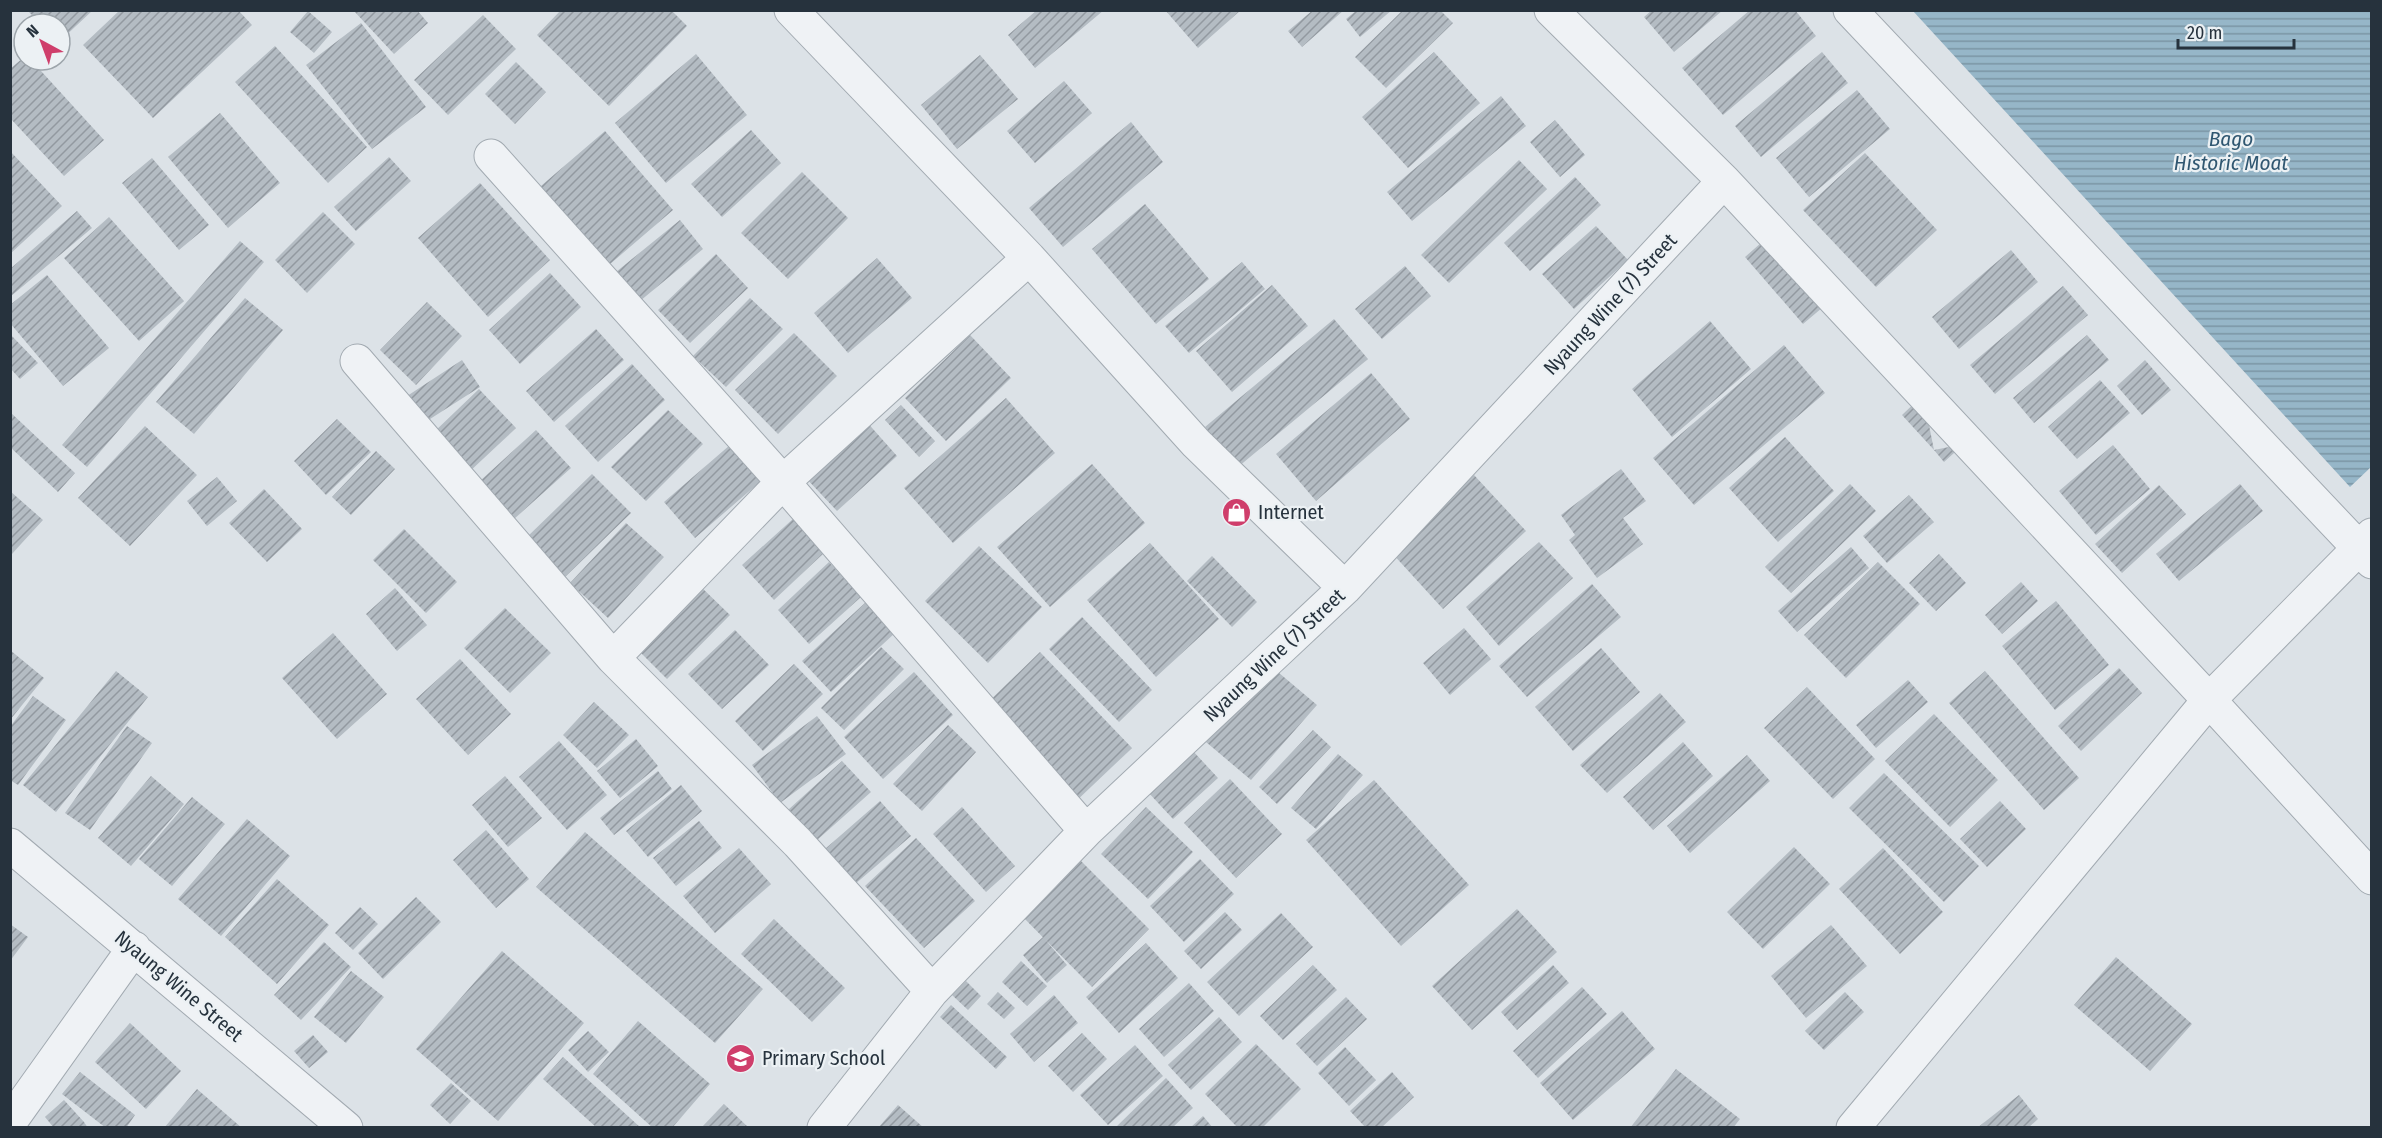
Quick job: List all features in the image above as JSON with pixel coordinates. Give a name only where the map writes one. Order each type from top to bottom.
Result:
[{"type":"street","points":[[791,10],[1029,258],[1196,443],[1345,588]]},
{"type":"street","points":[[1551,10],[1724,181],[2209,700],[2372,878]]},
{"type":"street","points":[[1850,10],[2367,548],[2209,700],[1853,1128]]},
{"type":"street","points":[[491,156],[783,482],[1086,831]]},
{"type":"street","name":"Nyaung Wine (7) Street","points":[[824,1128],[932,990],[1086,831],[1345,588],[1724,181]]},
{"type":"street","points":[[613,658],[783,482],[1029,258]]},
{"type":"street","points":[[357,361],[613,658],[798,843],[932,990]]},
{"type":"street","name":"Nyaung Wine Street","points":[[10,845],[346,1128]]},
{"type":"street","points":[[10,1122],[134,948]]},
{"type":"water","name":"Bago Historic Moat","points":[[1913,11],[2371,11],[2371,467],[2350,487]]},
{"type":"building","points":[[27,10],[93,10],[72,30],[72,12],[29,12]]},
{"type":"building","points":[[120,10],[238,10],[252,25],[153,118],[83,45]]},
{"type":"building","points":[[353,10],[417,10],[428,23],[394,54]]},
{"type":"building","points":[[561,10],[671,10],[687,26],[609,106],[537,35]]},
{"type":"building","points":[[1037,10],[1104,10],[1035,68],[1008,35]]},
{"type":"building","points":[[1165,10],[1241,10],[1198,48]]},
{"type":"building","points":[[1313,10],[1344,10],[1302,47],[1288,31]]},
{"type":"building","points":[[1357,10],[1392,10],[1360,37],[1346,19]]},
{"type":"building","points":[[1403,10],[1440,10],[1453,23],[1386,88],[1355,57]]},
{"type":"building","points":[[1652,10],[1723,10],[1674,52],[1644,17]]},
{"type":"building","points":[[1750,10],[1795,10],[1816,36],[1723,115],[1682,68]]},
{"type":"building","points":[[308,11],[332,32],[314,53],[290,32]]},
{"type":"building","points":[[483,15],[516,49],[448,115],[414,80]]},
{"type":"building","points":[[361,23],[426,107],[372,149],[306,65]]},
{"type":"building","points":[[275,46],[367,147],[328,183],[235,82]]},
{"type":"building","points":[[1434,52],[1480,103],[1408,168],[1362,117]]},
{"type":"building","points":[[1822,52],[1848,83],[1761,157],[1735,126]]},
{"type":"building","points":[[696,54],[747,115],[666,183],[615,123]]},
{"type":"building","points":[[980,55],[1018,99],[957,149],[921,105]]},
{"type":"building","points":[[516,62],[546,92],[515,124],[485,94]]},
{"type":"building","points":[[12,67],[12,72],[42,72],[104,140],[64,176],[10,118],[10,69]]},
{"type":"building","points":[[1064,81],[1092,113],[1035,163],[1007,131]]},
{"type":"building","points":[[1857,90],[1890,129],[1809,197],[1776,158]]},
{"type":"building","points":[[1501,96],[1526,126],[1412,221],[1387,192]]},
{"type":"building","points":[[220,113],[280,183],[228,228],[168,157]]},
{"type":"building","points":[[1555,120],[1585,155],[1560,177],[1530,142]]},
{"type":"building","points":[[1131,122],[1163,162],[1063,247],[1029,208]]},
{"type":"building","points":[[751,130],[781,163],[722,217],[691,184]]},
{"type":"building","points":[[605,131],[673,210],[602,271],[534,192]]},
{"type":"building","points":[[10,151],[62,206],[10,254]]},
{"type":"building","points":[[1865,153],[1937,230],[1876,287],[1803,210]]},
{"type":"building","points":[[389,157],[411,181],[356,231],[334,207]]},
{"type":"building","points":[[152,158],[209,225],[179,250],[122,183]]},
{"type":"building","points":[[1519,160],[1547,189],[1449,283],[1421,255]]},
{"type":"building","points":[[802,172],[848,218],[788,279],[741,233]]},
{"type":"building","points":[[1575,177],[1601,205],[1530,271],[1504,243]]},
{"type":"building","points":[[480,183],[550,260],[488,317],[418,238]]},
{"type":"building","points":[[1145,204],[1209,279],[1156,324],[1092,249]]},
{"type":"building","points":[[77,211],[92,228],[10,297],[10,269]]},
{"type":"building","points":[[323,212],[355,244],[307,293],[275,260]]},
{"type":"building","points":[[109,217],[184,301],[139,341],[64,258]]},
{"type":"building","points":[[680,220],[703,249],[640,301],[616,272]]},
{"type":"building","points":[[1596,226],[1628,260],[1574,309],[1542,274]]},
{"type":"building","points":[[1770,235],[1829,302],[1803,324],[1745,257]]},
{"type":"building","points":[[240,241],[264,262],[87,467],[62,445]]},
{"type":"building","points":[[2011,250],[2038,282],[1959,349],[1932,317]]},
{"type":"building","points":[[716,254],[748,288],[690,343],[658,310]]},
{"type":"building","points":[[877,258],[912,298],[848,353],[814,313]]},
{"type":"building","points":[[1242,262],[1265,289],[1189,353],[1165,326]]},
{"type":"building","points":[[1405,266],[1431,296],[1382,339],[1355,309]]},
{"type":"building","points":[[550,273],[581,307],[520,364],[489,330]]},
{"type":"building","points":[[47,275],[109,348],[63,386],[10,323],[10,305]]},
{"type":"building","points":[[1272,285],[1308,326],[1232,392],[1196,351]]},
{"type":"building","points":[[2063,286],[2088,315],[1995,394],[1970,365]]},
{"type":"building","points":[[245,298],[283,330],[194,434],[156,402]]},
{"type":"building","points":[[750,298],[783,329],[726,387],[693,356]]},
{"type":"building","points":[[427,302],[462,336],[416,385],[380,350]]},
{"type":"building","points":[[1334,319],[1368,359],[1238,467],[1205,427]]},
{"type":"building","points":[[1710,321],[1751,369],[1672,437],[1632,389]]},
{"type":"building","points":[[596,329],[624,360],[554,422],[526,391]]},
{"type":"building","points":[[794,333],[837,376],[778,434],[735,390]]},
{"type":"building","points":[[10,334],[38,363],[20,379],[10,368]]},
{"type":"building","points":[[970,335],[1011,378],[946,441],[905,398]]},
{"type":"building","points":[[2087,335],[2109,360],[2034,423],[2013,398]]},
{"type":"building","points":[[1784,345],[1825,393],[1694,505],[1653,458]]},
{"type":"building","points":[[462,360],[480,387],[416,428],[398,402]]},
{"type":"building","points":[[2145,360],[2171,390],[2142,415],[2117,386]]},
{"type":"building","points":[[632,364],[665,400],[598,462],[565,426]]},
{"type":"building","points":[[1371,373],[1410,419],[1316,501],[1276,454]]},
{"type":"building","points":[[2100,380],[2130,413],[2077,459],[2048,427]]},
{"type":"building","points":[[479,389],[516,428],[468,473],[432,434]]},
{"type":"building","points":[[1923,395],[1934,450],[1902,415]]},
{"type":"building","points":[[1006,398],[1055,453],[953,543],[904,488]]},
{"type":"building","points":[[901,405],[935,441],[919,457],[885,420]]},
{"type":"building","points":[[668,410],[703,444],[646,501],[611,467]]},
{"type":"building","points":[[10,412],[75,473],[58,492],[10,447]]},
{"type":"building","points":[[337,419],[371,452],[326,495],[294,461]]},
{"type":"building","points":[[865,420],[897,456],[837,511],[804,476]]},
{"type":"building","points":[[145,426],[197,475],[130,546],[78,498]]},
{"type":"building","points":[[536,430],[571,468],[514,519],[480,481]]},
{"type":"building","points":[[1785,437],[1834,491],[1778,542],[1729,488]]},
{"type":"building","points":[[1964,444],[1944,462],[1934,450]]},
{"type":"building","points":[[730,445],[761,481],[695,538],[664,502]]},
{"type":"building","points":[[2113,445],[2150,489],[2096,535],[2059,491]]},
{"type":"building","points":[[376,451],[395,469],[351,515],[332,497]]},
{"type":"building","points":[[1092,464],[1145,523],[1050,607],[997,547]]},
{"type":"building","points":[[1621,469],[1646,501],[1623,518],[1643,544],[1597,578],[1569,540],[1575,535],[1561,515]]},
{"type":"building","points":[[592,474],[631,513],[563,579],[525,539]]},
{"type":"building","points":[[1474,475],[1526,531],[1443,609],[1391,552]]},
{"type":"building","points":[[217,477],[237,501],[207,526],[187,501]]},
{"type":"building","points":[[1850,484],[1876,511],[1791,593],[1765,567]]},
{"type":"building","points":[[2240,484],[2263,511],[2179,581],[2156,554]]},
{"type":"building","points":[[2159,485],[2186,514],[2122,573],[2095,544]]},
{"type":"building","points":[[264,489],[302,529],[267,562],[229,523]]},
{"type":"building","points":[[10,491],[43,520],[10,556]]},
{"type":"building","points":[[1909,495],[1934,522],[1887,563],[1863,536]]},
{"type":"building","points":[[794,518],[825,552],[774,600],[742,565]]},
{"type":"building","points":[[626,523],[664,557],[608,618],[570,583]]},
{"type":"building","points":[[404,529],[457,582],[426,613],[373,560]]},
{"type":"building","points":[[1539,542],[1573,578],[1499,646],[1466,607]]},
{"type":"building","points":[[1150,543],[1219,619],[1156,677],[1087,600]]},
{"type":"building","points":[[979,546],[1042,607],[988,663],[925,601]]},
{"type":"building","points":[[1851,547],[1869,568],[1797,632],[1778,611]]},
{"type":"building","points":[[1939,554],[1966,583],[1936,611],[1909,583]]},
{"type":"building","points":[[1212,556],[1257,602],[1232,627],[1187,581]]},
{"type":"building","points":[[829,562],[861,597],[809,644],[778,610]]},
{"type":"building","points":[[1878,562],[1920,604],[1846,678],[1804,635]]},
{"type":"building","points":[[2021,582],[2038,601],[2002,634],[1985,615]]},
{"type":"building","points":[[1592,584],[1621,617],[1527,697],[1499,666]]},
{"type":"building","points":[[699,585],[730,615],[667,679],[636,648]]},
{"type":"building","points":[[395,588],[427,625],[397,651],[366,614]]},
{"type":"building","points":[[2056,601],[2109,665],[2055,710],[2002,646]]},
{"type":"building","points":[[866,602],[895,633],[831,692],[802,661]]},
{"type":"building","points":[[505,608],[551,653],[510,693],[464,648]]},
{"type":"building","points":[[1082,617],[1152,690],[1119,722],[1049,649]]},
{"type":"building","points":[[1464,628],[1491,659],[1450,695],[1423,663]]},
{"type":"building","points":[[735,630],[769,665],[722,709],[688,674]]},
{"type":"building","points":[[333,633],[387,694],[337,739],[282,678]]},
{"type":"building","points":[[881,647],[904,669],[844,730],[821,708]]},
{"type":"building","points":[[1601,648],[1640,692],[1573,751],[1535,707]]},
{"type":"building","points":[[10,650],[44,678],[10,720]]},
{"type":"building","points":[[1040,652],[1132,748],[1072,805],[981,709]]},
{"type":"building","points":[[460,659],[511,714],[468,755],[416,699]]},
{"type":"building","points":[[794,664],[823,694],[763,751],[735,721]]},
{"type":"building","points":[[1272,667],[1317,705],[1251,780],[1206,742]]},
{"type":"building","points":[[2119,668],[2142,693],[2081,751],[2058,726]]},
{"type":"building","points":[[116,671],[148,697],[56,812],[23,785]]},
{"type":"building","points":[[1985,671],[2079,778],[2044,810],[1949,703]]},
{"type":"building","points":[[914,672],[953,715],[883,779],[844,737]]},
{"type":"building","points":[[1908,680],[1928,702],[1876,748],[1856,725]]},
{"type":"building","points":[[1807,687],[1875,759],[1833,799],[1764,728]]},
{"type":"building","points":[[1660,693],[1686,722],[1607,793],[1580,765]]},
{"type":"building","points":[[33,696],[66,720],[18,785],[10,780],[10,727]]},
{"type":"building","points":[[594,702],[629,735],[597,768],[563,735]]},
{"type":"building","points":[[1934,714],[1998,780],[1950,827],[1885,761]]},
{"type":"building","points":[[817,716],[846,754],[780,803],[752,765]]},
{"type":"building","points":[[948,725],[976,752],[922,811],[893,784]]},
{"type":"building","points":[[127,726],[152,743],[90,830],[65,813]]},
{"type":"building","points":[[1313,730],[1331,747],[1277,804],[1259,787]]},
{"type":"building","points":[[636,739],[658,766],[620,798],[597,771]]},
{"type":"building","points":[[559,741],[607,795],[567,830],[519,777]]},
{"type":"building","points":[[1683,742],[1713,776],[1653,830],[1623,797]]},
{"type":"building","points":[[1192,750],[1218,778],[1173,819],[1147,791]]},
{"type":"building","points":[[1338,754],[1363,775],[1316,829],[1291,808]]},
{"type":"building","points":[[1747,755],[1770,781],[1690,853],[1667,826]]},
{"type":"building","points":[[842,761],[871,792],[816,841],[788,810]]},
{"type":"building","points":[[658,771],[672,789],[614,835],[600,818]]},
{"type":"building","points":[[1884,773],[1979,866],[1944,902],[1849,808]]},
{"type":"building","points":[[151,776],[184,804],[131,866],[98,838]]},
{"type":"building","points":[[505,776],[542,818],[508,847],[472,805]]},
{"type":"building","points":[[1230,779],[1282,834],[1236,878],[1184,823]]},
{"type":"building","points":[[1374,780],[1469,885],[1401,946],[1306,840]]},
{"type":"building","points":[[681,785],[702,811],[648,857],[626,831]]},
{"type":"building","points":[[192,797],[225,824],[172,886],[139,859]]},
{"type":"building","points":[[880,801],[911,836],[847,891],[817,856]]},
{"type":"building","points":[[2000,801],[2026,829],[1987,867],[1960,839]]},
{"type":"building","points":[[962,807],[1015,866],[986,892],[933,834]]},
{"type":"building","points":[[1146,807],[1193,852],[1148,899],[1101,854]]},
{"type":"building","points":[[247,819],[290,856],[221,936],[178,899]]},
{"type":"building","points":[[699,821],[722,848],[676,886],[653,858]]},
{"type":"building","points":[[486,830],[529,879],[496,908],[453,860]]},
{"type":"building","points":[[585,832],[763,989],[715,1043],[536,887]]},
{"type":"building","points":[[916,838],[975,901],[924,948],[865,886]]},
{"type":"building","points":[[1794,847],[1830,884],[1763,949],[1727,912]]},
{"type":"building","points":[[739,848],[771,884],[715,933],[683,896]]},
{"type":"building","points":[[1883,848],[1943,912],[1900,954],[1839,889]]},
{"type":"building","points":[[1075,855],[1149,929],[1092,987],[1018,912]]},
{"type":"building","points":[[1200,859],[1234,894],[1184,942],[1150,906]]},
{"type":"building","points":[[277,879],[329,925],[277,984],[225,937]]},
{"type":"building","points":[[416,897],[441,922],[383,979],[358,953]]},
{"type":"building","points":[[360,907],[378,924],[353,950],[335,933]]},
{"type":"building","points":[[1517,909],[1557,952],[1472,1030],[1432,986]]},
{"type":"building","points":[[1225,912],[1242,930],[1201,969],[1184,951]]},
{"type":"building","points":[[1281,913],[1313,947],[1239,1016],[1207,982]]},
{"type":"building","points":[[774,919],[845,988],[812,1022],[741,954]]},
{"type":"building","points":[[10,924],[28,937],[10,961]]},
{"type":"building","points":[[1831,925],[1867,966],[1806,1018],[1771,976]]},
{"type":"building","points":[[1043,937],[1067,965],[1047,983],[1023,955]]},
{"type":"building","points":[[324,942],[351,967],[301,1020],[274,995]]},
{"type":"building","points":[[1146,943],[1178,978],[1119,1033],[1086,997]]},
{"type":"building","points":[[502,951],[584,1023],[498,1121],[416,1049]]},
{"type":"building","points":[[2116,957],[2192,1024],[2150,1071],[2074,1005]]},
{"type":"building","points":[[1021,961],[1047,986],[1027,1006],[1002,982]]},
{"type":"building","points":[[1313,965],[1337,990],[1283,1040],[1260,1016]]},
{"type":"building","points":[[1553,965],[1569,983],[1517,1030],[1501,1012]]},
{"type":"building","points":[[351,971],[384,997],[346,1043],[314,1017]]},
{"type":"building","points":[[966,981],[981,996],[968,1010],[952,995]]},
{"type":"building","points":[[1189,983],[1214,1011],[1164,1057],[1139,1029]]},
{"type":"building","points":[[1582,987],[1607,1014],[1538,1078],[1513,1051]]},
{"type":"building","points":[[998,992],[1015,1008],[1004,1019],[987,1004]]},
{"type":"building","points":[[1845,992],[1864,1012],[1824,1050],[1805,1031]]},
{"type":"building","points":[[1054,995],[1078,1023],[1034,1062],[1010,1034]]},
{"type":"building","points":[[1346,997],[1367,1019],[1317,1066],[1296,1044]]},
{"type":"building","points":[[951,1005],[1007,1057],[996,1069],[940,1017]]},
{"type":"building","points":[[1622,1011],[1655,1049],[1573,1120],[1540,1083]]},
{"type":"building","points":[[1219,1017],[1242,1042],[1191,1090],[1168,1065]]},
{"type":"building","points":[[638,1021],[710,1084],[672,1128],[653,1128],[593,1074]]},
{"type":"building","points":[[130,1023],[181,1071],[146,1109],[95,1062]]},
{"type":"building","points":[[588,1031],[609,1052],[588,1072],[568,1050]]},
{"type":"building","points":[[1082,1033],[1107,1059],[1073,1092],[1048,1066]]},
{"type":"building","points":[[313,1035],[328,1052],[309,1068],[294,1051]]},
{"type":"building","points":[[1256,1044],[1301,1089],[1262,1128],[1238,1128],[1205,1094]]},
{"type":"building","points":[[1135,1045],[1163,1076],[1108,1125],[1080,1095]]},
{"type":"building","points":[[1345,1047],[1376,1080],[1349,1106],[1318,1073]]},
{"type":"building","points":[[563,1057],[641,1128],[597,1128],[543,1079]]},
{"type":"building","points":[[1676,1069],[1740,1119],[1733,1128],[1630,1128]]},
{"type":"building","points":[[80,1072],[135,1115],[126,1128],[106,1128],[62,1094]]},
{"type":"building","points":[[1392,1072],[1414,1097],[1381,1128],[1366,1128],[1350,1111]]},
{"type":"building","points":[[1166,1078],[1193,1108],[1172,1128],[1115,1128]]},
{"type":"building","points":[[451,1083],[471,1101],[450,1124],[430,1105]]},
{"type":"building","points":[[197,1089],[242,1128],[164,1128]]},
{"type":"building","points":[[2019,1095],[2038,1119],[2028,1128],[1977,1128]]},
{"type":"building","points":[[64,1100],[88,1128],[54,1128],[45,1117]]},
{"type":"building","points":[[724,1104],[749,1128],[701,1128]]},
{"type":"building","points":[[898,1105],[924,1128],[878,1128]]},
{"type":"building","points":[[1203,1116],[1213,1128],[1190,1128]]},
{"type":"place","name":"Internet","points":[[1237,512]]},
{"type":"place","name":"Primary School","points":[[741,1058]]}]
